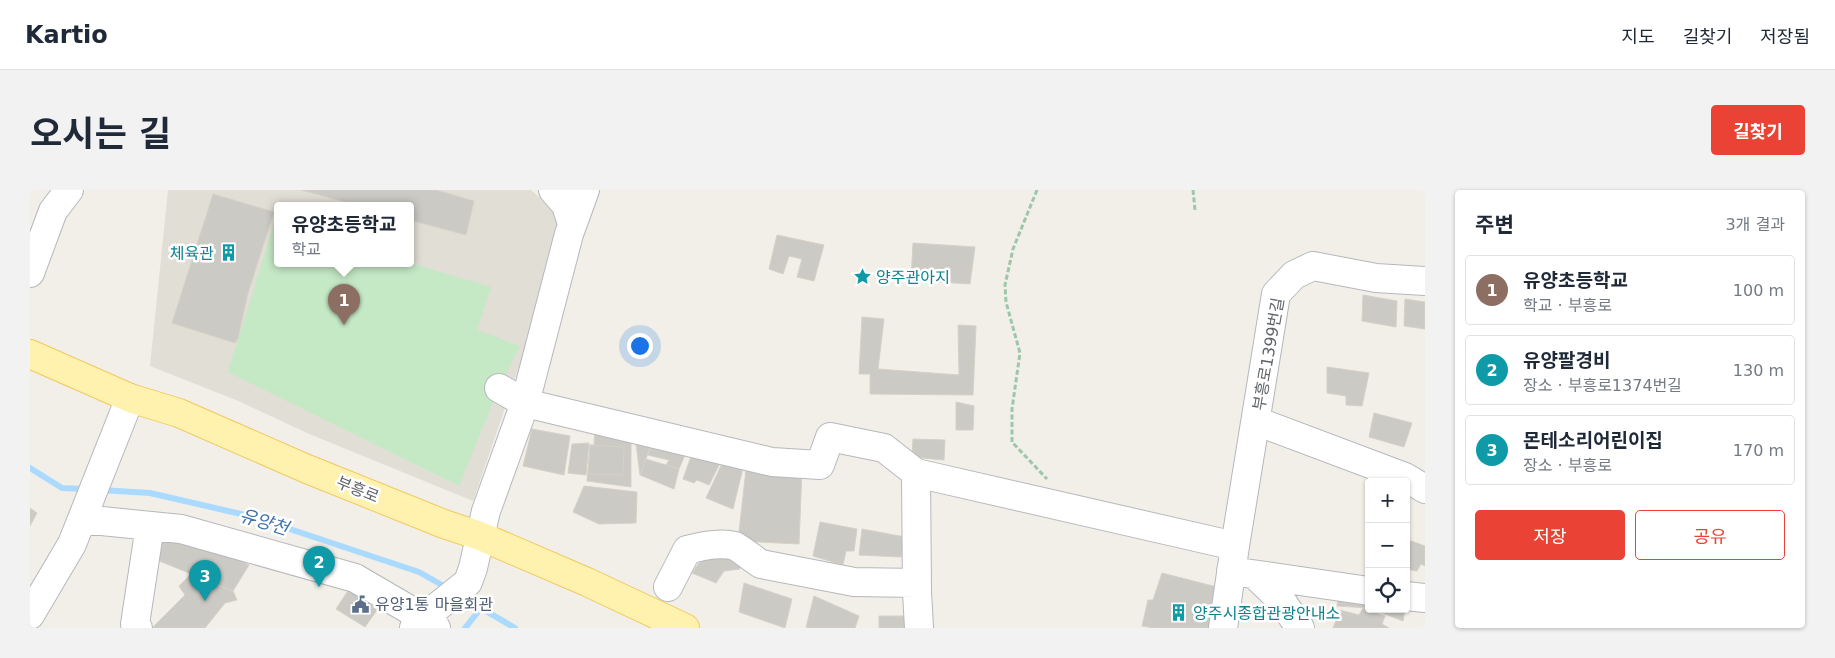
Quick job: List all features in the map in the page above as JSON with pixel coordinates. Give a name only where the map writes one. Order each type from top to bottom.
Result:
[{"type":"main road","name":"부흥로","points":[[30,354],[130,398],[180,413],[307,469],[444,524],[480,536],[604,590],[685,628]]},
{"type":"street","points":[[30,273],[53,210],[69,190]]},
{"type":"street","points":[[553,190],[566,205],[572,224]]},
{"type":"street","points":[[85,512],[150,526],[181,529],[355,578],[426,621],[468,582],[486,511],[525,403],[572,224],[585,190]]},
{"type":"street","name":"부흥로1399번길","points":[[1224,628],[1240,564],[1256,421],[1276,294],[1294,275],[1313,266],[1376,278],[1425,281]]},
{"type":"street","points":[[499,388],[525,403],[772,462],[820,465],[830,437],[884,448],[916,473],[1240,564],[1365,589]]},
{"type":"street","points":[[30,614],[72,544],[130,398]]},
{"type":"street","points":[[1256,421],[1405,478],[1425,489]]},
{"type":"street","points":[[916,473],[919,628]]},
{"type":"street","points":[[138,628],[135,624],[150,526]]},
{"type":"street","points":[[668,587],[686,550],[703,545],[736,546],[748,557],[762,564],[854,582],[917,583]]},
{"type":"street","points":[[1240,564],[1281,600],[1300,628]]},
{"type":"street","points":[[1410,596],[1425,598]]},
{"type":"path","points":[[1037,190],[1013,249],[1005,285],[1006,302],[1020,353],[1012,409],[1012,442],[1048,480]]},
{"type":"path","points":[[1192,190],[1195,210]]},
{"type":"shaded area","points":[[168,190],[531,190],[560,216],[547,285],[473,501],[307,433],[236,400],[150,366]]},
{"type":"green space","points":[[274,224],[274,267],[414,267],[414,264],[491,287],[477,330],[520,346],[499,388],[459,486],[228,372]]},
{"type":"building","points":[[301,190],[436,190],[474,201],[466,235],[414,221],[414,202],[346,202]]},
{"type":"building","name":"체육관","points":[[213,194],[274,212],[248,293],[238,338],[235,343],[172,323]]},
{"type":"building","points":[[777,235],[824,245],[814,281],[797,277],[802,259],[789,256],[783,274],[769,269]]},
{"type":"building","points":[[913,243],[975,247],[970,284],[911,280]]},
{"type":"building","points":[[1363,295],[1397,301],[1396,327],[1362,321]]},
{"type":"building","points":[[1405,299],[1425,302],[1425,329],[1404,326]]},
{"type":"building","points":[[862,317],[884,319],[878,369],[959,375],[958,325],[976,326],[973,395],[870,394],[870,374],[859,374]]},
{"type":"building","points":[[1327,367],[1369,373],[1362,406],[1346,405],[1346,396],[1327,393]]},
{"type":"building","points":[[956,402],[974,406],[973,430],[956,430]]},
{"type":"building","points":[[1374,413],[1412,423],[1404,447],[1369,437]]},
{"type":"building","points":[[595,427],[631,435],[631,487],[587,481],[590,445],[594,445]]},
{"type":"building","points":[[532,429],[570,436],[564,475],[523,466]]},
{"type":"building","points":[[635,436],[654,437],[640,475]]},
{"type":"building","points":[[654,437],[689,445],[679,469],[666,465],[669,460],[648,455]]},
{"type":"building","points":[[913,439],[945,440],[944,460],[912,457]]},
{"type":"building","points":[[589,443],[586,475],[568,473],[572,444]]},
{"type":"building","points":[[590,445],[624,447],[623,475],[588,474]]},
{"type":"building","points":[[694,448],[723,457],[709,485],[697,480],[694,483],[683,479]]},
{"type":"building","points":[[726,455],[745,460],[733,509],[706,498]]},
{"type":"building","points":[[646,459],[679,469],[674,489],[640,475]]},
{"type":"building","points":[[747,460],[802,470],[799,544],[738,541]]},
{"type":"building","points":[[584,486],[637,492],[636,523],[599,524],[573,512]]},
{"type":"building","points":[[30,508],[37,513],[30,526]]},
{"type":"building","points":[[820,522],[857,529],[854,551],[846,551],[843,565],[813,556]]},
{"type":"building","points":[[862,529],[905,537],[901,557],[859,555]]},
{"type":"building","points":[[166,530],[185,533],[249,565],[233,591],[152,558]]},
{"type":"building","points":[[1410,540],[1425,546],[1425,566],[1421,564],[1417,571],[1410,570]]},
{"type":"building","points":[[708,550],[740,557],[740,569],[724,571],[716,583],[692,573]]},
{"type":"building","name":"양주시종합관광안내소","points":[[1162,573],[1217,587],[1210,628],[1155,628],[1142,626],[1148,600],[1153,600]]},
{"type":"building","points":[[191,574],[233,591],[237,600],[225,603],[205,628],[152,628],[185,595],[179,586]]},
{"type":"building","name":"유양1통 마을회관","points":[[353,583],[385,599],[365,627],[336,609]]},
{"type":"building","points":[[744,583],[792,599],[785,628],[739,612]]},
{"type":"building","points":[[814,596],[859,616],[855,628],[806,627]]},
{"type":"building","points":[[1338,598],[1365,601],[1365,608],[1337,606]]},
{"type":"building","points":[[1363,608],[1365,609],[1365,613],[1377,613],[1385,616],[1382,624],[1389,628],[1333,628],[1340,610],[1359,615]]},
{"type":"building","points":[[1382,613],[1404,613],[1403,621]]},
{"type":"building","points":[[879,616],[908,616],[908,628],[879,628]]},
{"type":"waterway","name":"유양천","points":[[30,468],[62,488],[86,489]]},
{"type":"waterway","name":"유양천","points":[[100,490],[150,493],[254,517],[419,572],[449,589]]},
{"type":"waterway","name":"유양천","points":[[462,597],[515,628]]},
{"type":"waterway","points":[[465,628],[481,608]]},
{"type":"place","name":"체육관","points":[[228,253]]},
{"type":"place","name":"양주관아지","points":[[862,277]]},
{"type":"place","name":"유양초등학교","points":[[344,325]]},
{"type":"place","name":"유양팔경비","points":[[319,587]]},
{"type":"place","name":"몬테소리어린이집","points":[[205,601]]},
{"type":"place","name":"유양1통 마을회관","points":[[361,604]]},
{"type":"place","name":"양주시종합관광안내소","points":[[1179,613]]}]
